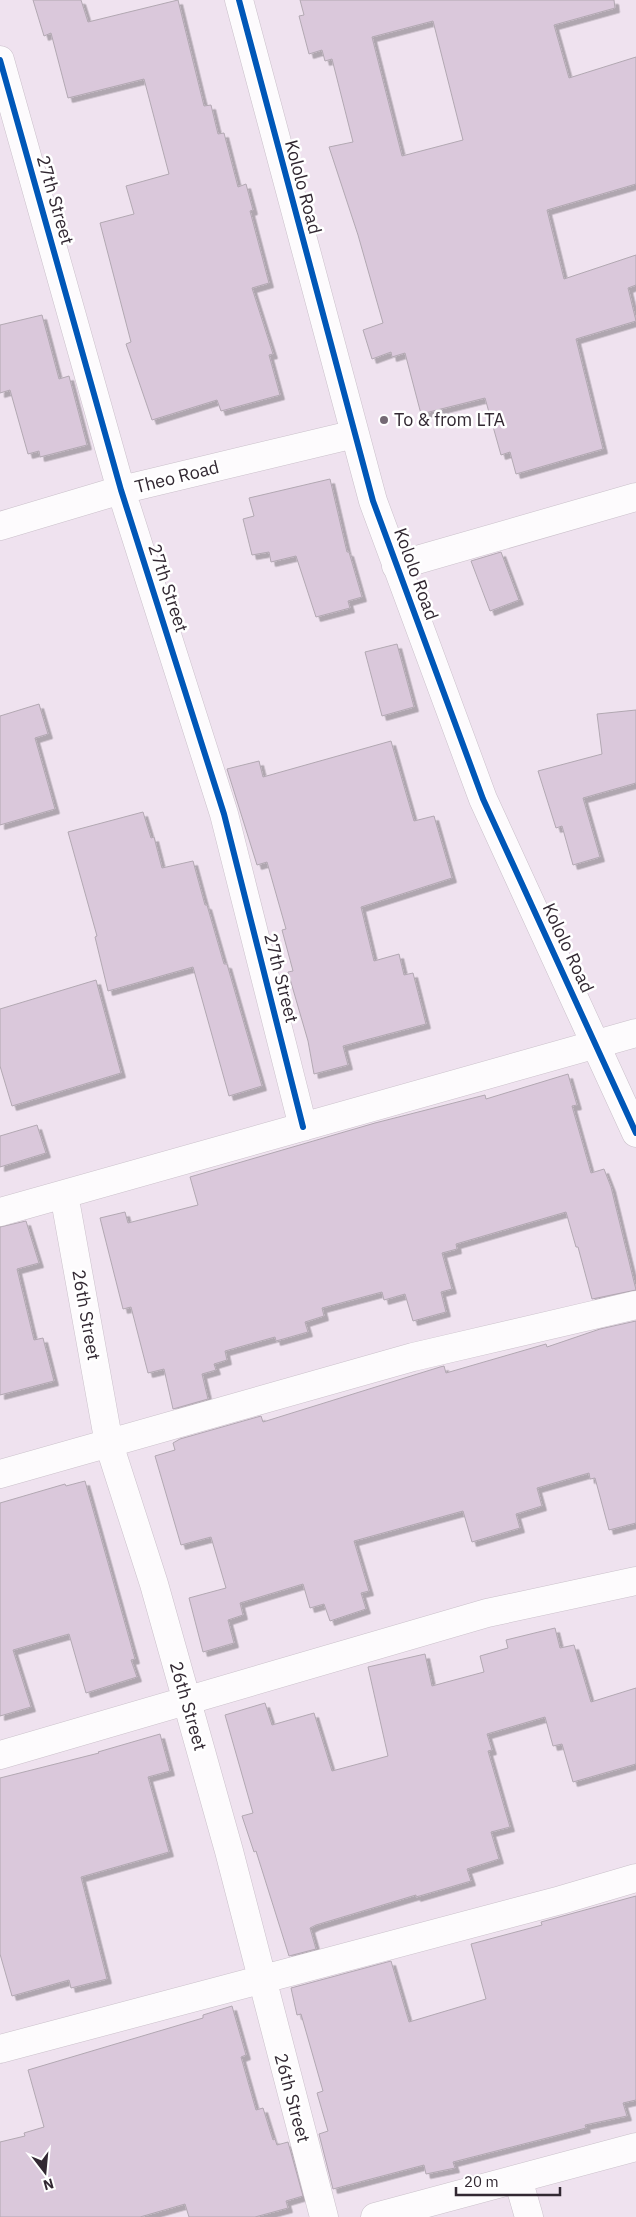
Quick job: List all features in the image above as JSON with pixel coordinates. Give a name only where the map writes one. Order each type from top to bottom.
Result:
[{"type":"street","name":"Kololo Road","points":[[239,0],[373,501],[482,799],[636,1133]]},
{"type":"street","name":"27th Street","points":[[0,60],[121,490],[224,814],[303,1127]]},
{"type":"street","name":"Theo Road","points":[[0,526],[121,490],[356,434]]},
{"type":"street","points":[[396,566],[636,497]]},
{"type":"street","points":[[0,1212],[636,1032]]},
{"type":"street","name":"26th Street","points":[[64,1194],[108,1444],[154,1584],[229,1851],[324,2217]]},
{"type":"street","points":[[0,1474],[413,1357],[636,1305]]},
{"type":"street","points":[[0,1755],[487,1612],[636,1581]]},
{"type":"street","points":[[0,2049],[561,1900],[636,1878]]},
{"type":"street","points":[[375,2217],[636,2147]]},
{"type":"street","points":[[518,2179],[528,2217]]},
{"type":"building","points":[[33,0],[81,0],[88,22],[178,0],[204,106],[211,105],[218,134],[224,133],[238,187],[246,184],[253,210],[250,211],[269,283],[252,288],[273,354],[269,355],[280,395],[221,411],[217,400],[152,420],[126,344],[131,342],[100,223],[134,214],[126,186],[169,174],[144,79],[68,98],[51,33],[44,36]]},
{"type":"building","points":[[300,0],[614,0],[615,8],[554,25],[569,78],[636,57],[636,184],[547,210],[564,279],[636,255],[636,285],[628,288],[636,321],[576,339],[603,449],[516,474],[510,452],[501,455],[485,398],[421,414],[405,353],[392,357],[391,352],[372,359],[363,330],[383,323],[358,235],[329,147],[353,142],[332,59],[325,61],[322,50],[309,54],[299,16],[304,15]],"holes":[[[433,21],[463,140],[402,156],[372,37]]]},
{"type":"building","points":[[42,315],[59,379],[69,376],[87,445],[40,457],[39,451],[28,454],[10,390],[0,393],[0,325]]},
{"type":"building","points":[[330,479],[347,552],[349,552],[362,597],[348,601],[350,608],[316,617],[296,556],[271,562],[269,552],[252,555],[243,519],[254,516],[249,498]]},
{"type":"building","points":[[501,552],[519,600],[490,611],[471,561]]},
{"type":"building","points":[[397,644],[414,707],[382,716],[365,652]]},
{"type":"building","points":[[39,704],[48,734],[35,738],[55,809],[0,825],[0,716]]},
{"type":"building","points":[[636,710],[636,783],[583,798],[600,857],[573,865],[562,826],[556,828],[538,771],[602,754],[597,714]]},
{"type":"building","points":[[391,741],[414,821],[434,816],[452,878],[361,907],[374,961],[399,954],[404,975],[413,973],[426,1024],[343,1046],[348,1065],[314,1074],[308,1041],[288,972],[293,971],[282,930],[286,929],[267,862],[257,865],[227,769],[259,761],[263,777]]},
{"type":"building","points":[[143,812],[151,838],[154,837],[162,868],[193,861],[224,964],[227,964],[262,1086],[229,1096],[193,967],[108,991],[95,937],[97,936],[68,832]]},
{"type":"building","points":[[96,980],[121,1073],[12,1106],[0,1066],[0,1009]]},
{"type":"building","points":[[568,1074],[577,1105],[572,1106],[591,1173],[604,1169],[611,1187],[636,1290],[592,1299],[566,1212],[456,1244],[457,1249],[442,1253],[452,1289],[441,1292],[446,1312],[413,1321],[405,1294],[384,1300],[382,1292],[322,1308],[324,1316],[305,1322],[308,1332],[276,1341],[275,1337],[225,1351],[227,1360],[214,1364],[216,1370],[202,1374],[208,1399],[173,1409],[164,1369],[148,1373],[131,1307],[123,1309],[100,1218],[125,1212],[128,1223],[198,1205],[190,1177],[375,1123],[485,1095],[486,1099]]},
{"type":"building","points":[[37,1125],[46,1153],[0,1167],[0,1136]]},
{"type":"building","points":[[26,1221],[39,1263],[17,1269],[34,1340],[43,1338],[54,1381],[0,1395],[0,1227]]},
{"type":"building","points":[[636,1321],[636,1523],[609,1530],[595,1478],[590,1479],[589,1473],[537,1488],[542,1506],[516,1514],[520,1528],[472,1542],[463,1511],[354,1541],[369,1591],[361,1593],[366,1609],[330,1621],[324,1604],[310,1608],[303,1584],[240,1603],[243,1615],[228,1620],[234,1643],[203,1652],[189,1598],[226,1588],[211,1537],[181,1545],[155,1456],[175,1450],[173,1443],[180,1439],[261,1416],[263,1422],[440,1367],[444,1366],[446,1373],[546,1344],[547,1347],[600,1329]]},
{"type":"building","points":[[85,1481],[135,1659],[131,1660],[137,1677],[86,1693],[69,1634],[13,1650],[31,1707],[0,1716],[0,1503],[65,1484],[66,1486]]},
{"type":"building","points":[[555,1628],[560,1648],[574,1645],[591,1702],[636,1688],[636,1764],[573,1782],[562,1744],[553,1746],[545,1717],[487,1734],[492,1750],[488,1751],[510,1827],[491,1832],[499,1859],[467,1869],[471,1881],[416,1897],[416,1895],[316,1925],[310,1928],[316,1949],[289,1956],[256,1851],[254,1852],[242,1816],[253,1813],[225,1715],[265,1703],[272,1725],[314,1713],[332,1771],[388,1756],[368,1667],[425,1654],[432,1686],[484,1672],[480,1656],[508,1648],[506,1640]]},
{"type":"building","points":[[160,1734],[170,1771],[148,1777],[169,1852],[81,1877],[107,1979],[71,1988],[69,1980],[12,1996],[0,1954],[0,1778],[99,1753]]},
{"type":"building","points":[[636,1896],[636,2100],[623,2103],[627,2116],[585,2125],[586,2128],[453,2162],[455,2168],[426,2174],[424,2165],[333,2189],[319,2134],[328,2131],[317,2093],[323,2091],[301,2014],[297,2015],[291,1988],[391,1961],[409,2022],[486,1999],[471,1944],[542,1925],[541,1922]]},
{"type":"building","points":[[232,2006],[246,2055],[241,2057],[256,2110],[263,2108],[273,2140],[275,2139],[277,2145],[288,2142],[303,2196],[286,2201],[288,2208],[255,2217],[189,2217],[185,2204],[140,2217],[0,2217],[0,2142],[25,2136],[24,2133],[44,2127],[28,2070],[203,2018],[203,2015]]},
{"type":"cycle path","points":[[239,0],[373,501],[483,799],[636,1133]]},
{"type":"cycle path","points":[[0,60],[121,490],[224,814],[303,1127]]},
{"type":"place","name":"To & from LTA","points":[[384,420]]}]
